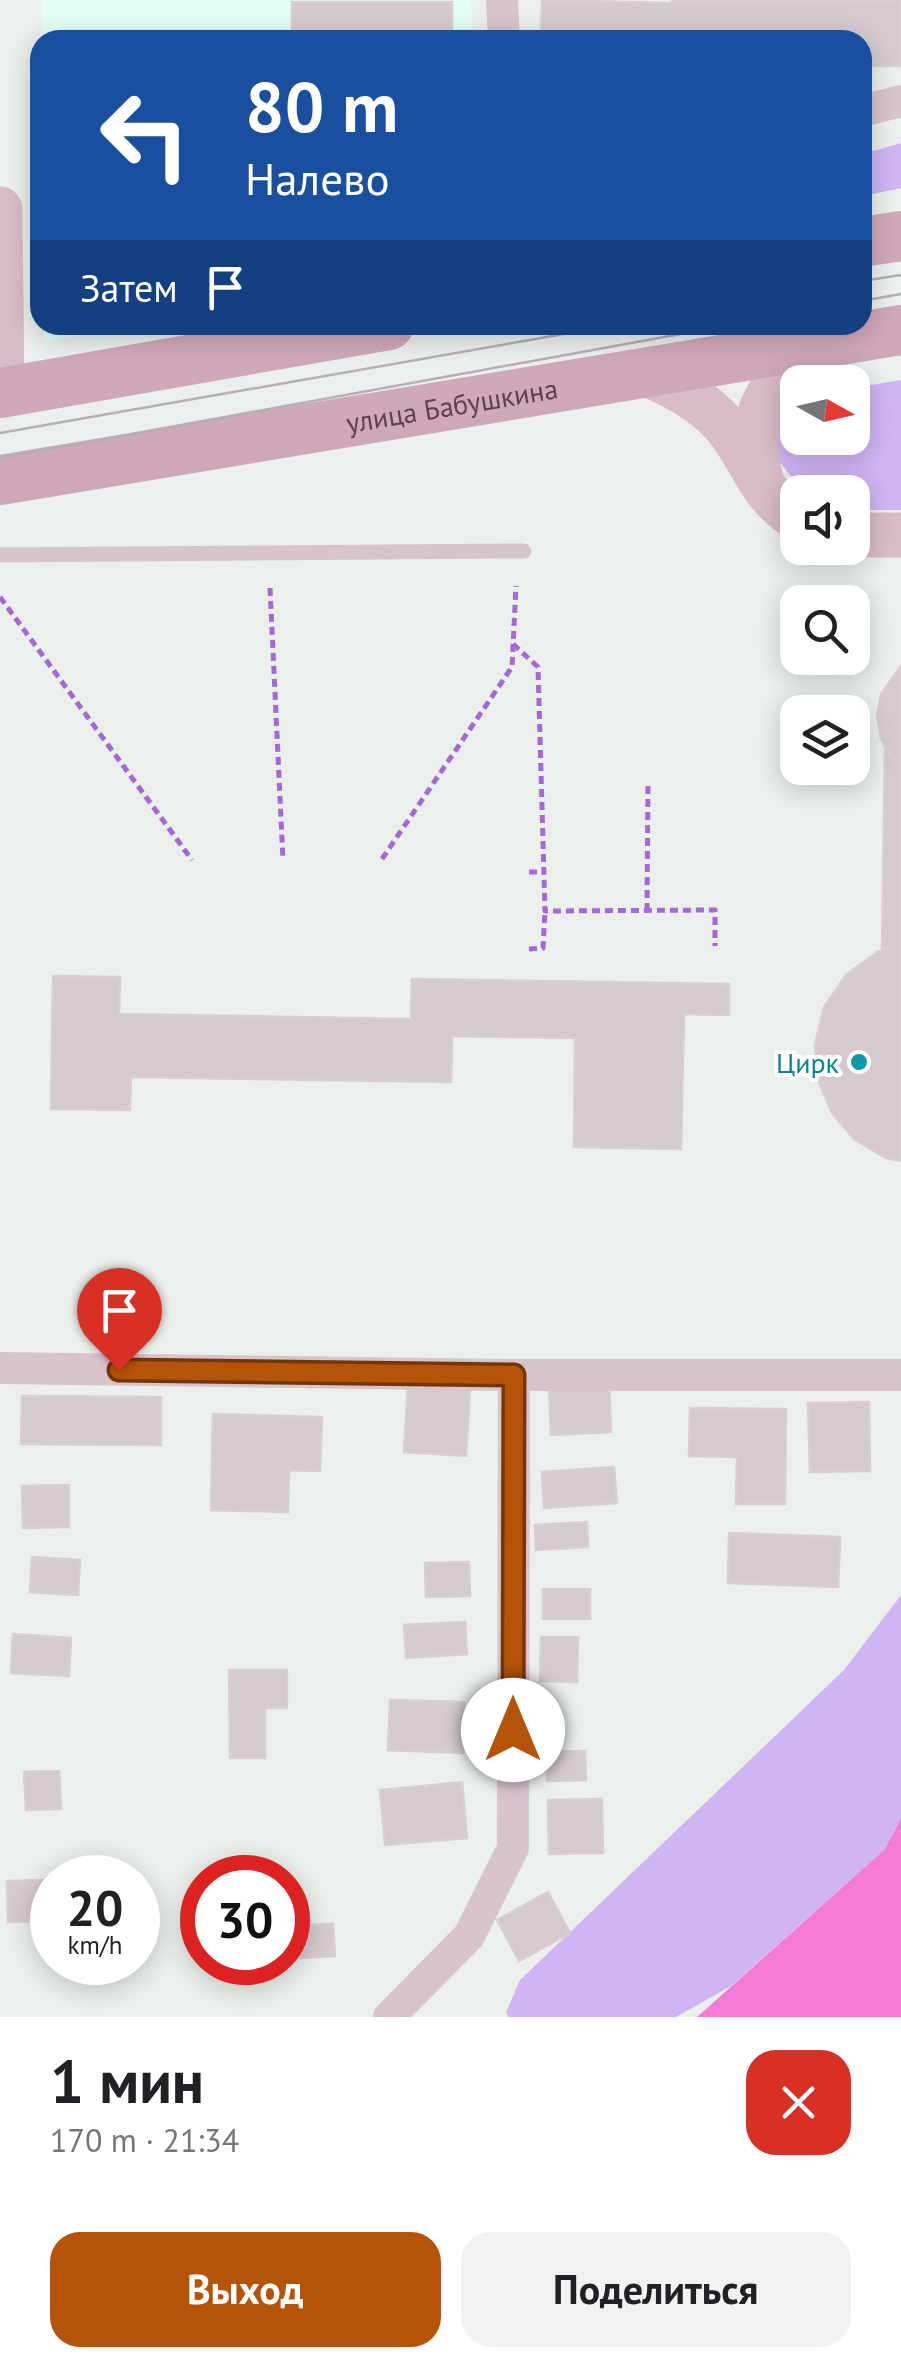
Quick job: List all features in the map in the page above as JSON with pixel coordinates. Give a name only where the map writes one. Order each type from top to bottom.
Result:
[{"type":"main road","points":[[872,240],[901,236]]},
{"type":"main road","name":"улица Бабушкина","points":[[872,335],[901,330]]},
{"type":"main road","points":[[1,393],[332,335]]},
{"type":"main road","name":"улица Бабушкина","points":[[0,480],[872,335]]},
{"type":"street","points":[[502,0],[504,30]]},
{"type":"street","points":[[872,108],[901,101]]},
{"type":"street","points":[[0,209],[1,393]]},
{"type":"street","points":[[780,503],[755,454],[757,422],[763,400],[807,346]]},
{"type":"street","points":[[641,372],[685,391],[727,428],[780,504]]},
{"type":"street","points":[[870,535],[901,536]]},
{"type":"street","points":[[0,1368],[514,1375],[901,1375]]},
{"type":"street","points":[[388,2017],[469,1936],[512,1848],[514,1375]]},
{"type":"lane","points":[[0,555],[524,551]]},
{"type":"path","points":[[382,860],[512,667],[516,586]]},
{"type":"path","points":[[270,588],[283,860]]},
{"type":"path","points":[[0,597],[192,860]]},
{"type":"path","points":[[513,644],[538,666],[543,948],[529,948]]},
{"type":"path","points":[[648,781],[648,910]]},
{"type":"path","points":[[529,872],[544,872]]},
{"type":"path","points":[[544,911],[715,910],[715,946]]},
{"type":"shaded area","points":[[41,0],[471,0],[472,30],[42,30]]},
{"type":"shaded area","points":[[901,143],[901,188],[872,194],[872,151]]},
{"type":"shaded area","points":[[44,335],[83,335],[44,342]]},
{"type":"shaded area","points":[[901,380],[901,510],[870,510],[870,475],[791,475],[776,457],[780,426],[780,455],[870,455],[870,385]]},
{"type":"shaded area","points":[[901,1595],[901,1818],[885,1849],[731,1986],[676,2017],[509,2017],[506,2013],[520,1980],[844,1670]]},
{"type":"shaded area","points":[[901,1818],[901,2017],[697,2017],[885,1849]]},
{"type":"building","points":[[542,0],[901,0],[901,66],[872,66],[872,30],[541,30]]},
{"type":"building","points":[[292,2],[452,2],[452,30],[292,30]]},
{"type":"building","points":[[901,666],[901,768],[881,739],[877,716],[881,694]]},
{"type":"building","points":[[885,747],[901,768],[901,944],[882,950]]},
{"type":"building","name":"Цирк","points":[[901,944],[901,1161],[886,1158],[855,1140],[832,1113],[818,1080],[815,1045],[824,1007],[846,975],[877,952]]},
{"type":"building","points":[[53,976],[120,977],[119,1014],[411,1019],[412,979],[729,984],[729,1015],[684,1014],[681,1149],[574,1147],[575,1038],[452,1036],[451,1082],[131,1077],[130,1110],[51,1109]]},
{"type":"building","points":[[609,1382],[611,1432],[551,1435],[549,1385]]},
{"type":"building","points":[[408,1384],[470,1388],[466,1456],[404,1452]]},
{"type":"building","points":[[22,1396],[161,1397],[161,1445],[21,1444]]},
{"type":"building","points":[[869,1402],[870,1471],[810,1472],[808,1403]]},
{"type":"building","points":[[690,1408],[786,1409],[785,1504],[736,1504],[737,1457],[689,1456]]},
{"type":"building","points":[[213,1414],[322,1417],[320,1471],[289,1470],[288,1512],[211,1510]]},
{"type":"building","points":[[614,1467],[617,1503],[544,1508],[542,1472]]},
{"type":"building","points":[[69,1485],[69,1527],[23,1528],[22,1486]]},
{"type":"building","points":[[587,1522],[588,1547],[536,1550],[535,1525]]},
{"type":"building","points":[[729,1533],[840,1537],[838,1587],[728,1583]]},
{"type":"building","points":[[32,1557],[80,1560],[78,1595],[30,1592]]},
{"type":"building","points":[[469,1562],[470,1596],[426,1597],[425,1563]]},
{"type":"building","points":[[543,1589],[590,1589],[590,1619],[543,1619]]},
{"type":"building","points":[[465,1622],[467,1654],[406,1658],[404,1625]]},
{"type":"building","points":[[13,1634],[71,1638],[69,1676],[11,1673]]},
{"type":"building","points":[[541,1637],[578,1637],[577,1682],[540,1681]]},
{"type":"building","points":[[229,1670],[287,1670],[287,1708],[265,1708],[265,1758],[230,1758]]},
{"type":"building","points":[[390,1700],[464,1702],[463,1753],[388,1750]]},
{"type":"building","points":[[585,1751],[586,1780],[547,1781],[547,1752]]},
{"type":"building","points":[[59,1771],[61,1809],[26,1810],[24,1772]]},
{"type":"building","points":[[462,1782],[467,1838],[385,1845],[380,1790]]},
{"type":"building","points":[[602,1799],[603,1853],[549,1854],[548,1800]]},
{"type":"building","points":[[30,1880],[30,1922],[8,1922],[7,1881]]},
{"type":"building","points":[[548,1892],[570,1933],[519,1961],[497,1920]]},
{"type":"building","points":[[333,1924],[335,1956],[310,1958],[310,1925]]},
{"type":"tram line","points":[[872,279],[901,275]]},
{"type":"tram line","points":[[872,299],[901,294]]},
{"type":"tram line","points":[[0,433],[558,335]]},
{"type":"tram line","points":[[0,458],[675,335]]},
{"type":"place","name":"Цирк","points":[[859,1062]]},
{"type":"route","points":[[119,1370],[514,1375],[513,1730]]}]
